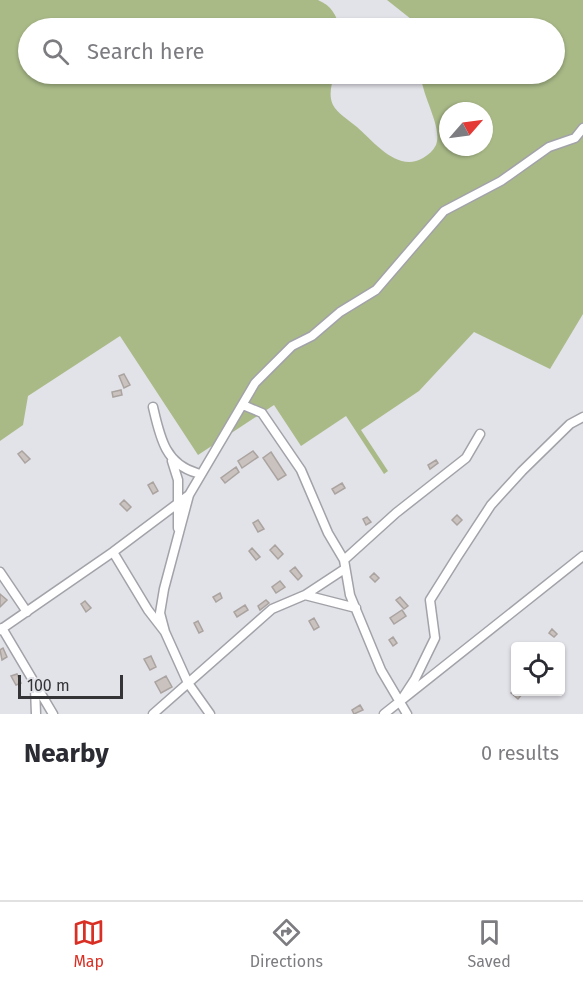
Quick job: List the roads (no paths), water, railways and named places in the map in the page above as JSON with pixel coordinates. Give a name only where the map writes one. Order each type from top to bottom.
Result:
[{"type":"street","points":[[210,714],[188,683],[165,632],[160,614],[189,495],[255,383],[292,346],[312,336],[340,312],[376,290],[429,225],[444,211],[501,181],[549,147],[574,138],[583,128]]},
{"type":"street","points":[[243,405],[262,413],[301,470],[344,565],[356,608],[381,670],[406,714]]},
{"type":"street","points":[[153,407],[178,480],[179,533]]},
{"type":"street","points":[[400,702],[415,679],[435,638],[430,600],[457,557],[491,505],[570,424],[583,417]]},
{"type":"street","points":[[153,714],[272,609],[305,595],[344,565],[396,513],[466,458],[480,434]]},
{"type":"street","points":[[171,457],[183,470],[197,473]]},
{"type":"street","points":[[53,714],[1,629],[113,552],[189,495]]},
{"type":"street","points":[[113,552],[148,610],[165,632]]},
{"type":"street","points":[[384,714],[583,556]]},
{"type":"street","points":[[0,572],[27,612]]},
{"type":"street","points":[[305,595],[356,608]]},
{"type":"street","points":[[35,684],[36,714]]}]
